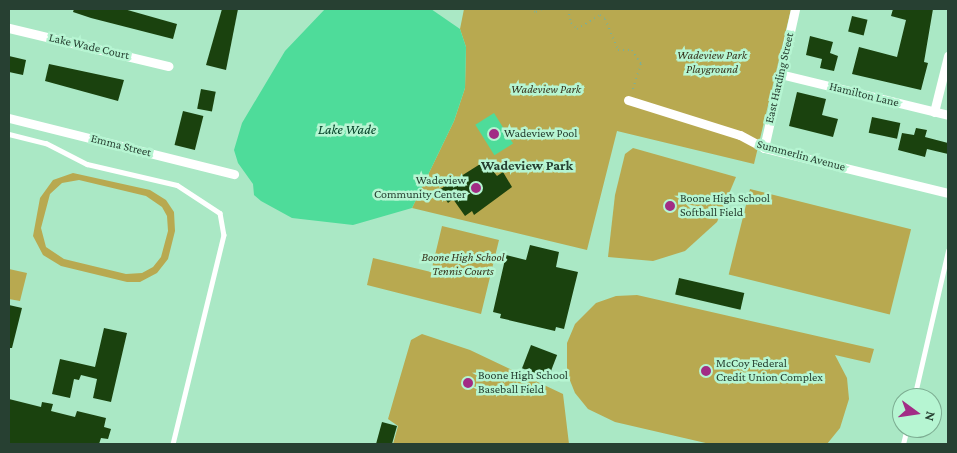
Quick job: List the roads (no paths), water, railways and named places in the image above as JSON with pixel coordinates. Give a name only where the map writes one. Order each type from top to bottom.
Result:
[{"type":"street","name":"East Harding Street","points":[[764,148],[795,9]]},
{"type":"street","name":"Lake Wade Court","points":[[9,28],[169,66]]},
{"type":"street","points":[[934,112],[948,56]]},
{"type":"street","name":"Hamilton Lane","points":[[780,74],[948,115]]},
{"type":"street","name":"Summerlin Avenue","points":[[628,100],[740,135],[764,148],[948,193]]},
{"type":"street","name":"Emma Street","points":[[9,118],[234,174]]},
{"type":"lane","points":[[9,134],[46,143],[87,164],[177,185],[220,212],[224,235],[173,444]]},
{"type":"lane","points":[[916,388],[948,252]]},
{"type":"water","name":"Lake Wade","points":[[325,9],[431,9],[460,29],[466,47],[465,88],[454,121],[412,208],[353,225],[292,218],[261,201],[254,195],[253,184],[238,163],[234,150],[242,123],[285,51]]},
{"type":"water","name":"Wadeview Pool","points":[[494,113],[513,144],[494,155],[475,125]]},
{"type":"place","name":"Wadeview Pool","points":[[494,134]]},
{"type":"place","name":"Wadeview Community Center","points":[[476,188]]},
{"type":"place","name":"Boone High School Softball Field","points":[[670,206]]},
{"type":"place","name":"McCoy Federal Credit Union Complex","points":[[706,371]]},
{"type":"place","name":"Boone High School Baseball Field","points":[[468,383]]},
{"type":"district","name":"Wadeview Park","points":[[527,165]]},
{"type":"park label","name":"Wadeview Park Playground","points":[[712,63]]},
{"type":"park label","name":"Boone High School Tennis Courts","points":[[463,265]]}]
